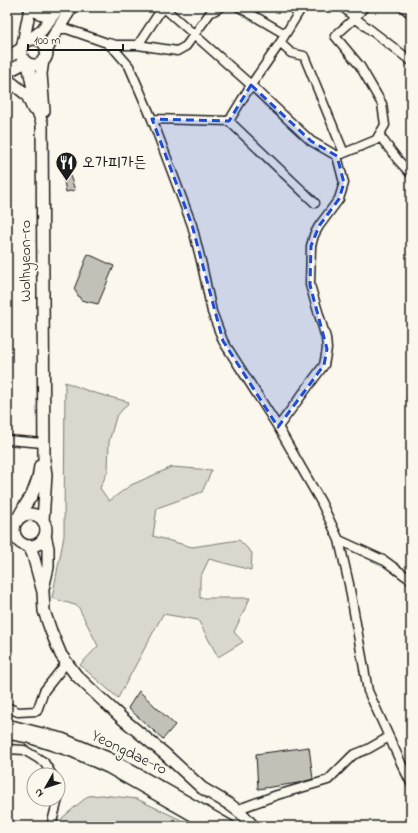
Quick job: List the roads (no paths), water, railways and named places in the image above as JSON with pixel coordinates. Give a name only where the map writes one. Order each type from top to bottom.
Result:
[{"type":"main road","points":[[7,72],[27,63],[36,64],[45,56],[58,29],[72,7]]},
{"type":"main road","points":[[27,63],[22,57],[30,8],[38,14],[44,15],[56,11]]},
{"type":"main road","points":[[7,58],[42,30],[56,11]]},
{"type":"main road","points":[[25,44],[35,39],[42,42],[46,48],[41,74],[44,114],[42,123]]},
{"type":"main road","name":"Wolhyeon-ro","points":[[27,63],[37,109],[42,123],[43,443],[46,475],[43,521]]},
{"type":"main road","points":[[7,84],[12,83],[27,95],[32,107],[42,123]]},
{"type":"main road","points":[[44,460],[40,465],[38,479],[32,495],[15,523],[14,533],[16,538],[25,544],[33,556],[43,592],[44,611],[61,655],[76,675],[124,720],[165,754],[202,788],[229,804],[241,813],[253,826]]},
{"type":"main road","points":[[7,522],[22,515],[32,514],[36,515],[43,521],[45,526],[42,539],[39,543],[34,545],[25,544],[7,534]]},
{"type":"main road","points":[[43,592],[48,567],[48,548],[44,535]]},
{"type":"main road","name":"Yeongdae-ro","points":[[9,729],[72,751],[108,767],[212,826]]},
{"type":"main road","name":"Yeongdae-ro","points":[[9,729],[62,739],[108,758],[229,826]]},
{"type":"street","points":[[138,45],[163,7],[251,85],[311,141],[341,154],[376,140],[385,125],[382,104],[360,66],[335,36],[355,18],[364,7]]},
{"type":"street","points":[[58,29],[67,29],[116,45],[138,45],[177,51],[186,46],[210,13],[221,7]]},
{"type":"street","points":[[239,7],[285,34]]},
{"type":"street","points":[[229,121],[302,7]]},
{"type":"street","points":[[343,7],[411,61]]},
{"type":"street","points":[[107,43],[129,66],[152,119],[192,225],[212,312],[223,341],[278,427],[321,502],[339,540],[349,584],[368,691],[411,783]]},
{"type":"street","points":[[278,427],[324,365],[327,349],[326,338],[310,285],[311,246],[314,235],[319,226],[339,199],[344,183],[341,154],[304,56],[291,53],[280,43]]},
{"type":"street","points":[[152,119],[229,121],[315,203]]},
{"type":"street","points":[[379,135],[411,174]]},
{"type":"street","points":[[7,440],[43,443]]},
{"type":"street","points":[[339,540],[385,561],[411,580]]},
{"type":"street","points":[[7,707],[18,712],[37,711],[44,691],[67,662]]},
{"type":"street","points":[[236,810],[277,795],[328,780],[353,755],[368,749],[389,737]]},
{"type":"street","points":[[7,749],[24,750],[44,762],[47,767]]},
{"type":"street","points":[[51,826],[56,807]]},
{"type":"place","name":"오가피가든","points":[[66,182]]}]
